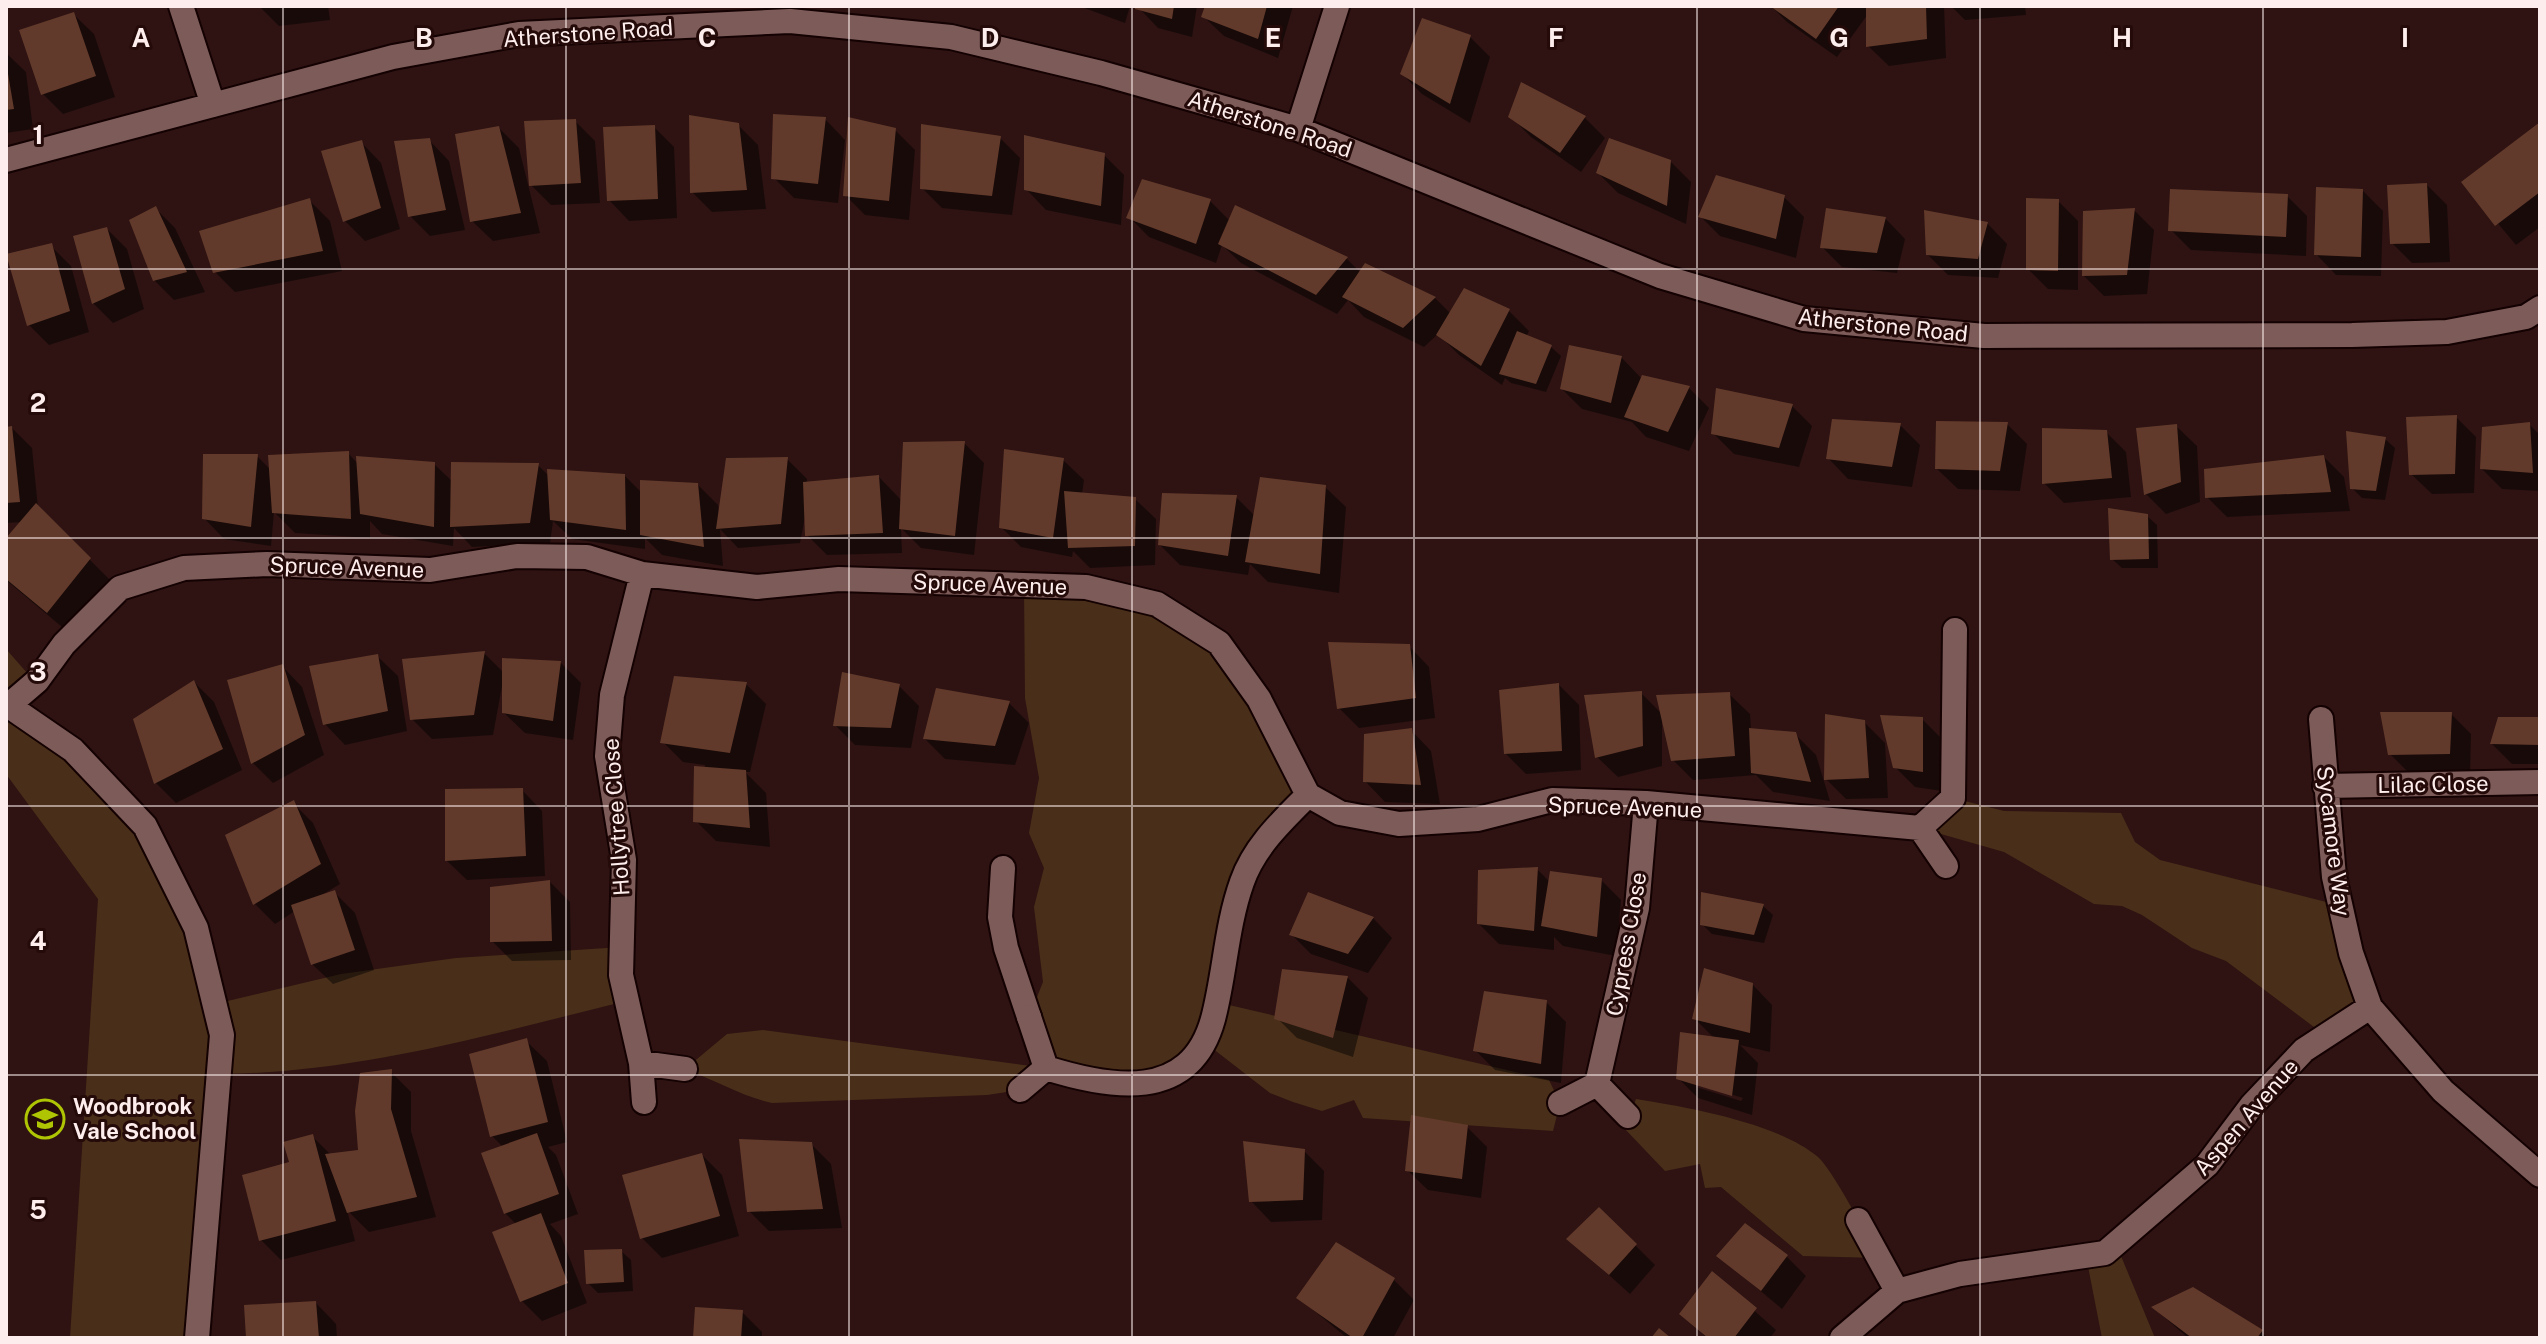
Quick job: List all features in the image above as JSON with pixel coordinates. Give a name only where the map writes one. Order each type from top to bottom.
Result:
[{"type":"street","points":[[181,6],[213,105]]},
{"type":"street","points":[[1298,129],[1337,6]]},
{"type":"street","name":"Atherstone Road","points":[[6,160],[393,57],[519,34],[790,21],[951,37],[1101,73],[1298,129],[1660,276],[1804,319],[1984,336],[2336,335],[2447,332],[2535,315]]},
{"type":"street","name":"Spruce Avenue","points":[[7,705],[37,681],[64,644],[120,588],[184,568],[267,564],[430,570],[517,556],[587,557],[642,574],[757,587],[839,579],[1086,587],[1157,604],[1219,643],[1259,699],[1308,795],[1340,813],[1399,824],[1478,819],[1552,800],[1646,803],[1920,828]]},
{"type":"street","name":"Hollytree Close","points":[[642,574],[612,695],[607,756],[624,860],[621,975],[641,1063],[644,1102]]},
{"type":"street","points":[[1946,866],[1920,828],[1953,798],[1955,630]]},
{"type":"street","points":[[7,705],[73,750],[145,826],[196,928],[222,1035],[197,1338]]},
{"type":"street","name":"Sycamore Way","points":[[2321,719],[2334,877],[2351,953],[2370,1007],[2443,1091],[2540,1175]]},
{"type":"street","name":"Lilac Close","points":[[2325,786],[2540,782]]},
{"type":"street","points":[[1046,1068],[1095,1084],[1165,1080],[1188,1066],[1212,1021],[1226,935],[1243,878],[1268,836],[1308,795]]},
{"type":"street","name":"Cypress Close","points":[[1597,1084],[1637,908],[1646,803]]},
{"type":"street","points":[[1003,868],[1000,917],[1006,948],[1046,1068]]},
{"type":"street","name":"Aspen Avenue","points":[[1842,1338],[1897,1291],[1960,1274],[2105,1253],[2207,1165],[2252,1105],[2304,1050],[2370,1007]]},
{"type":"street","points":[[641,1063],[685,1069]]},
{"type":"street","points":[[1020,1090],[1046,1068]]},
{"type":"street","points":[[1560,1103],[1597,1084],[1628,1116]]},
{"type":"street","points":[[1858,1220],[1897,1291]]},
{"type":"shaded area","points":[[1024,585],[1086,587],[1219,643],[1308,795],[1268,836],[1216,1002],[1549,1080],[1560,1103],[1553,1131],[1363,1118],[1354,1100],[1322,1111],[1270,1093],[1203,1041],[1165,1080],[1046,1069],[1020,1090],[987,1095],[772,1103],[685,1069],[727,1034],[763,1030],[1046,1068],[1029,1017],[1043,982],[1034,907],[1044,868],[1029,833],[1039,778],[1025,698]]},
{"type":"shaded area","points":[[6,649],[28,674],[6,691]]},
{"type":"shaded area","points":[[6,704],[145,826],[215,1004],[341,974],[456,958],[622,947],[626,1001],[425,1050],[323,1067],[219,1074],[197,1338],[70,1338],[98,899],[6,774]]},
{"type":"shaded area","points":[[1953,798],[2004,811],[2121,813],[2135,842],[2160,860],[2334,904],[2370,1007],[2326,1036],[2226,961],[2192,948],[2142,915],[2122,906],[2094,904],[2004,852],[1920,828]]},
{"type":"shaded area","points":[[1636,1099],[1731,1118],[1801,1145],[1818,1157],[1833,1176],[1879,1258],[1803,1256],[1721,1187],[1705,1188],[1700,1164],[1665,1171],[1625,1129]]},
{"type":"shaded area","points":[[2116,1244],[2155,1338],[2102,1338],[2086,1256]]},
{"type":"building","points":[[1135,6],[1174,6],[1172,19],[1135,9]]},
{"type":"building","points":[[1205,6],[1267,6],[1258,39],[1201,17]]},
{"type":"building","points":[[1770,6],[1839,6],[1816,39]]},
{"type":"building","points":[[1866,6],[1926,6],[1927,39],[1866,47]]},
{"type":"building","points":[[74,12],[96,76],[41,95],[19,30]]},
{"type":"building","points":[[1422,18],[1471,35],[1450,104],[1400,74]]},
{"type":"building","points":[[6,62],[14,109],[6,110]]},
{"type":"building","points":[[1521,82],[1586,116],[1560,153],[1508,117]]},
{"type":"building","points":[[773,114],[826,117],[818,184],[771,179]]},
{"type":"building","points":[[689,115],[739,123],[747,190],[690,193]]},
{"type":"building","points":[[848,117],[896,128],[889,201],[843,196]]},
{"type":"building","points":[[576,119],[581,183],[529,186],[524,121]]},
{"type":"building","points":[[2540,122],[2540,192],[2495,226],[2461,182]]},
{"type":"building","points":[[921,124],[1001,136],[992,196],[920,189]]},
{"type":"building","points":[[655,125],[658,199],[607,201],[603,127]]},
{"type":"building","points":[[499,126],[521,213],[470,222],[455,134]]},
{"type":"building","points":[[1024,135],[1105,153],[1101,206],[1024,190]]},
{"type":"building","points":[[430,138],[446,210],[408,217],[394,141]]},
{"type":"building","points":[[1609,138],[1671,160],[1667,206],[1596,173]]},
{"type":"building","points":[[362,140],[381,208],[343,222],[321,151]]},
{"type":"building","points":[[1716,175],[1785,195],[1776,239],[1698,217]]},
{"type":"building","points":[[1142,179],[1211,199],[1196,244],[1126,218]]},
{"type":"building","points":[[2427,183],[2430,243],[2390,244],[2387,185]]},
{"type":"building","points":[[2316,187],[2363,189],[2361,257],[2314,255]]},
{"type":"building","points":[[2170,189],[2288,194],[2286,237],[2168,231]]},
{"type":"building","points":[[310,198],[323,251],[213,273],[199,231]]},
{"type":"building","points":[[2026,198],[2059,199],[2058,271],[2026,270]]},
{"type":"building","points":[[1235,205],[1348,257],[1316,295],[1218,244]]},
{"type":"building","points":[[156,206],[187,272],[153,281],[129,220]]},
{"type":"building","points":[[1826,208],[1886,217],[1877,253],[1820,248]]},
{"type":"building","points":[[2135,208],[2127,275],[2082,276],[2083,211]]},
{"type":"building","points":[[1924,210],[1988,222],[1978,259],[1926,255]]},
{"type":"building","points":[[107,227],[125,289],[92,304],[73,236]]},
{"type":"building","points":[[52,243],[70,311],[27,326],[6,254]]},
{"type":"building","points":[[1365,263],[1436,297],[1403,328],[1342,297]]},
{"type":"building","points":[[1464,288],[1510,309],[1481,366],[1436,335]]},
{"type":"building","points":[[1517,331],[1552,345],[1536,384],[1499,374]]},
{"type":"building","points":[[1569,345],[1622,356],[1611,403],[1560,389]]},
{"type":"building","points":[[1642,375],[1690,386],[1668,432],[1624,417]]},
{"type":"building","points":[[1716,388],[1793,404],[1779,448],[1711,434]]},
{"type":"building","points":[[2457,415],[2455,474],[2409,475],[2406,417]]},
{"type":"building","points":[[1832,419],[1901,423],[1892,467],[1826,459]]},
{"type":"building","points":[[1936,421],[2008,422],[2000,471],[1935,469]]},
{"type":"building","points":[[2530,422],[2533,473],[2480,469],[2482,427]]},
{"type":"building","points":[[2177,424],[2181,482],[2144,495],[2136,428]]},
{"type":"building","points":[[12,426],[20,502],[6,503],[6,427]]},
{"type":"building","points":[[2042,428],[2107,430],[2112,478],[2042,484]]},
{"type":"building","points":[[2346,431],[2386,437],[2376,491],[2350,489]]},
{"type":"building","points":[[965,441],[955,536],[899,529],[903,442]]},
{"type":"building","points":[[1004,449],[1064,458],[1053,538],[999,528]]},
{"type":"building","points":[[349,451],[351,519],[272,513],[268,455]]},
{"type":"building","points":[[203,454],[258,454],[251,527],[202,519]]},
{"type":"building","points":[[2324,455],[2331,492],[2205,498],[2204,469]]},
{"type":"building","points":[[356,456],[435,462],[434,527],[360,514]]},
{"type":"building","points":[[788,457],[781,524],[716,529],[726,458]]},
{"type":"building","points":[[451,462],[539,463],[530,523],[450,527]]},
{"type":"building","points":[[547,469],[625,474],[626,530],[550,520]]},
{"type":"building","points":[[879,475],[883,533],[805,536],[803,482]]},
{"type":"building","points":[[1260,477],[1326,485],[1320,574],[1245,562]]},
{"type":"building","points":[[640,480],[698,483],[704,547],[640,535]]},
{"type":"building","points":[[1064,491],[1136,497],[1135,546],[1068,548]]},
{"type":"building","points":[[1162,493],[1237,495],[1228,556],[1158,545]]},
{"type":"building","points":[[36,503],[91,558],[47,613],[6,579],[6,538]]},
{"type":"building","points":[[2108,508],[2148,514],[2149,559],[2110,560]]},
{"type":"building","points":[[1328,642],[1410,644],[1416,698],[1337,709]]},
{"type":"building","points":[[485,651],[474,715],[410,720],[402,659]]},
{"type":"building","points":[[378,654],[388,711],[323,725],[309,666]]},
{"type":"building","points":[[502,658],[561,661],[553,721],[502,713]]},
{"type":"building","points":[[283,664],[305,735],[251,764],[227,680]]},
{"type":"building","points":[[842,672],[900,684],[891,728],[833,726]]},
{"type":"building","points":[[674,676],[747,682],[730,753],[660,743]]},
{"type":"building","points":[[194,680],[223,749],[154,784],[133,719]]},
{"type":"building","points":[[1559,683],[1562,751],[1504,754],[1499,690]]},
{"type":"building","points":[[936,688],[1010,701],[995,746],[923,739]]},
{"type":"building","points":[[1642,691],[1643,746],[1595,758],[1584,695]]},
{"type":"building","points":[[1730,692],[1735,756],[1671,761],[1656,695]]},
{"type":"building","points":[[2380,712],[2452,712],[2450,754],[2388,755]]},
{"type":"building","points":[[1825,714],[1865,720],[1869,778],[1824,780]]},
{"type":"building","points":[[1880,715],[1923,717],[1923,772],[1893,768]]},
{"type":"building","points":[[2498,717],[2540,717],[2540,745],[2490,744]]},
{"type":"building","points":[[1412,728],[1421,785],[1363,782],[1364,734]]},
{"type":"building","points":[[1749,728],[1796,732],[1811,782],[1751,773]]},
{"type":"building","points":[[694,766],[746,770],[750,828],[693,822]]},
{"type":"building","points":[[523,788],[526,856],[445,861],[445,789]]},
{"type":"building","points":[[294,800],[321,864],[253,905],[225,835]]},
{"type":"building","points":[[1538,867],[1534,931],[1477,924],[1478,870]]},
{"type":"building","points":[[1550,871],[1602,878],[1597,937],[1541,926]]},
{"type":"building","points":[[550,880],[552,941],[490,942],[490,887]]},
{"type":"building","points":[[335,890],[355,950],[311,965],[291,905]]},
{"type":"building","points":[[1308,892],[1374,917],[1348,954],[1289,935]]},
{"type":"building","points":[[1701,892],[1764,904],[1754,935],[1700,925]]},
{"type":"building","points":[[1704,968],[1753,983],[1750,1033],[1692,1019]]},
{"type":"building","points":[[1282,969],[1348,976],[1333,1038],[1274,1019]]},
{"type":"building","points":[[1484,991],[1547,1000],[1541,1064],[1473,1051]]},
{"type":"building","points":[[1680,1032],[1739,1040],[1732,1096],[1676,1079]]},
{"type":"building","points":[[527,1038],[548,1122],[490,1137],[469,1054]]},
{"type":"building","points":[[392,1069],[391,1109],[417,1197],[347,1213],[325,1154],[358,1150],[355,1111],[360,1073]]},
{"type":"building","points":[[1411,1115],[1468,1125],[1462,1179],[1405,1171]]},
{"type":"building","points":[[537,1133],[559,1194],[504,1214],[481,1153]]},
{"type":"building","points":[[313,1134],[336,1221],[259,1241],[242,1175],[289,1162],[283,1142]]},
{"type":"building","points":[[739,1139],[812,1142],[823,1209],[747,1212]]},
{"type":"building","points":[[1243,1141],[1305,1149],[1303,1200],[1249,1202]]},
{"type":"building","points":[[702,1153],[720,1216],[640,1239],[622,1175]]},
{"type":"building","points":[[1599,1207],[1637,1244],[1609,1275],[1566,1239]]},
{"type":"building","points":[[541,1213],[568,1283],[520,1302],[492,1232]]},
{"type":"building","points":[[1745,1223],[1788,1255],[1761,1291],[1716,1256]]},
{"type":"building","points":[[1336,1242],[1395,1278],[1362,1338],[1353,1338],[1296,1298]]},
{"type":"building","points":[[622,1249],[624,1282],[586,1284],[584,1250]]},
{"type":"building","points":[[1712,1271],[1757,1308],[1734,1338],[1708,1338],[1679,1314]]},
{"type":"building","points":[[2193,1287],[2263,1330],[2257,1338],[2192,1338],[2151,1307]]},
{"type":"building","points":[[316,1301],[319,1338],[246,1338],[244,1305]]},
{"type":"building","points":[[695,1307],[743,1310],[741,1338],[693,1338]]},
{"type":"building","points":[[1659,1328],[1671,1338],[1651,1338]]},
{"type":"place","name":"Woodbrook Vale School","points":[[45,1119]]}]
